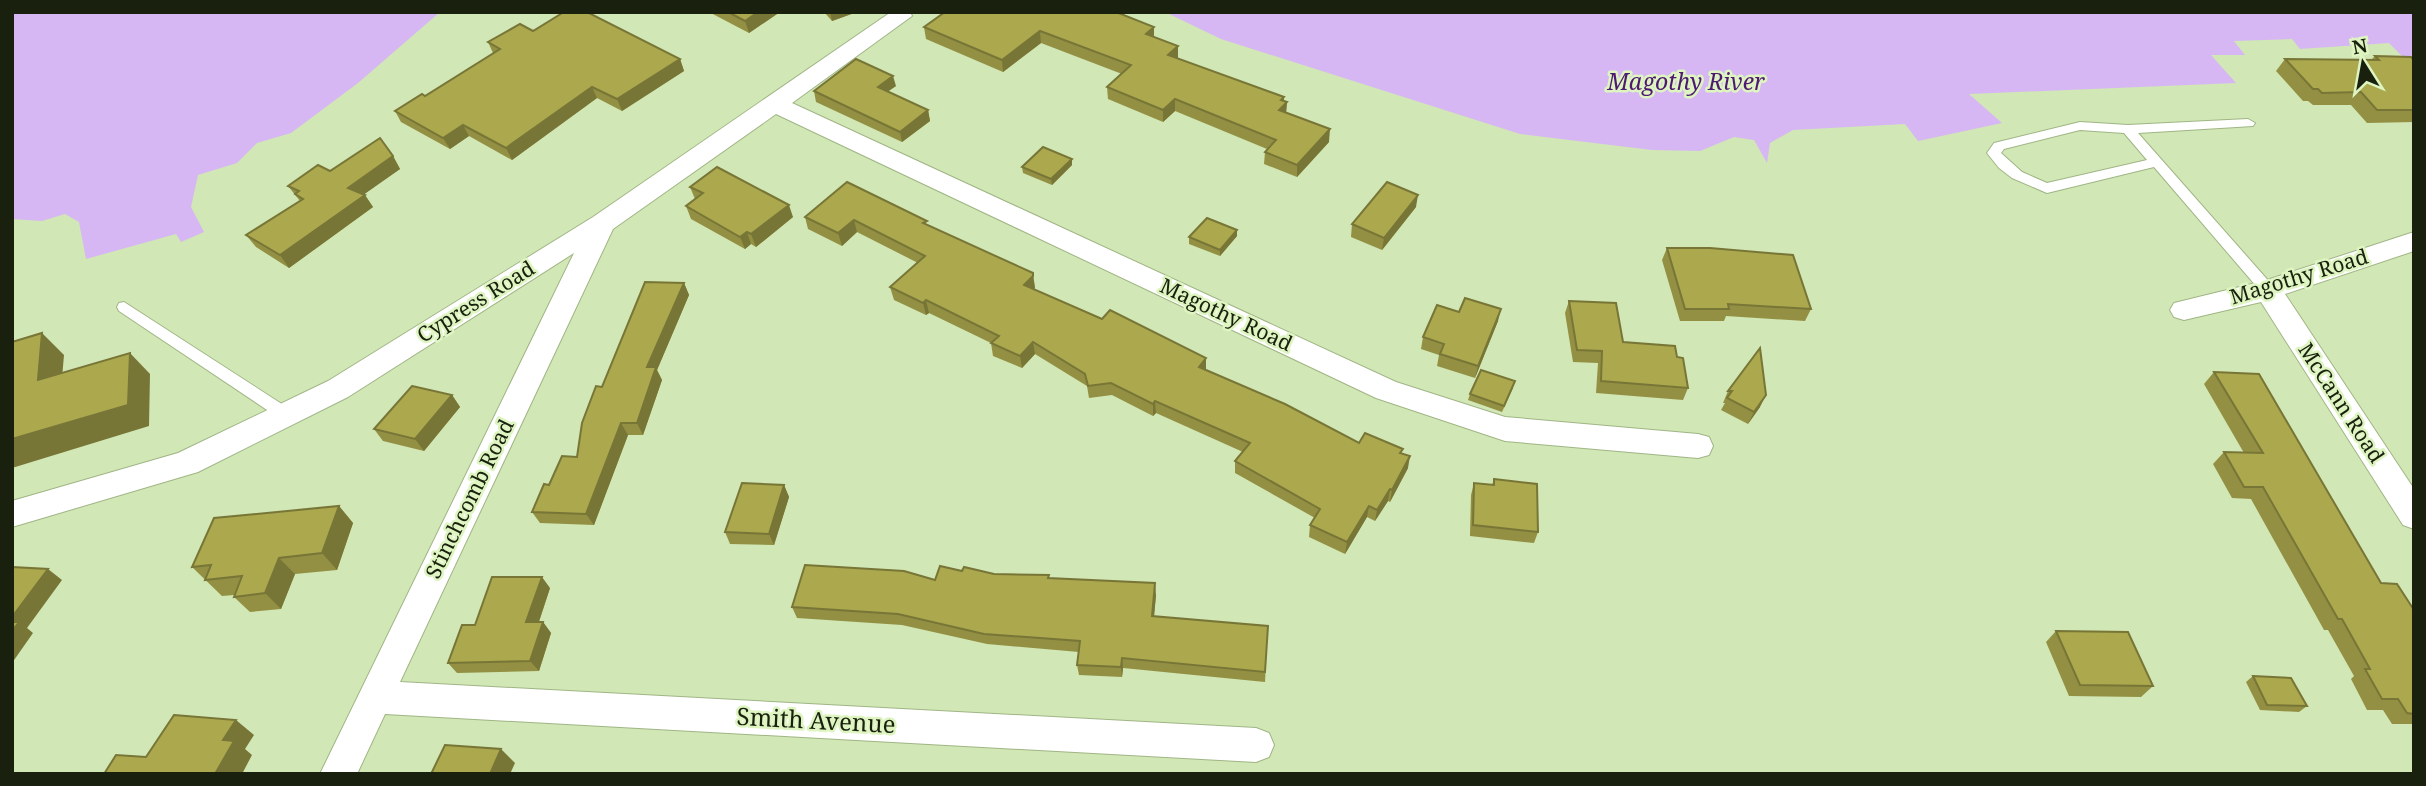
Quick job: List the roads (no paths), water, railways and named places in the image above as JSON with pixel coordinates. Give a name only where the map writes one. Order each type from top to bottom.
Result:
[{"type":"street","name":"Cypress Road","points":[[12,514],[187,463],[338,389],[602,223],[901,16]]},
{"type":"street","name":"Magothy Road","points":[[776,105],[1386,390],[1505,429],[1698,446]]},
{"type":"street","name":"Stinchcomb Road","points":[[338,774],[602,223]]},
{"type":"street","name":"Magothy Road","points":[[2184,310],[2268,290],[2414,241]]},
{"type":"street","name":"McCann Road","points":[[2268,290],[2414,516]]},
{"type":"street","name":"Smith Avenue","points":[[376,697],[1256,745]]},
{"type":"lane","points":[[2156,162],[2047,188],[2031,184],[1998,161],[1994,152],[1998,146],[2080,126],[2128,129],[2248,123]]},
{"type":"lane","points":[[2128,129],[2268,290]]},
{"type":"lane","points":[[124,307],[285,414]]},
{"type":"water","points":[[12,12],[440,12],[358,83],[291,133],[257,143],[237,163],[198,175],[191,207],[204,232],[181,242],[176,234],[86,259],[79,222],[65,214],[42,221],[12,219]]},
{"type":"water","name":"Magothy River","points":[[1165,12],[2414,12],[2414,59],[2404,58],[2389,43],[2300,49],[2292,39],[2234,41],[2245,55],[2211,55],[2236,83],[1969,94],[2002,123],[1918,141],[1905,124],[1793,130],[1770,143],[1767,163],[1754,140],[1734,137],[1700,151],[1652,150],[1520,134],[1221,39]]}]
